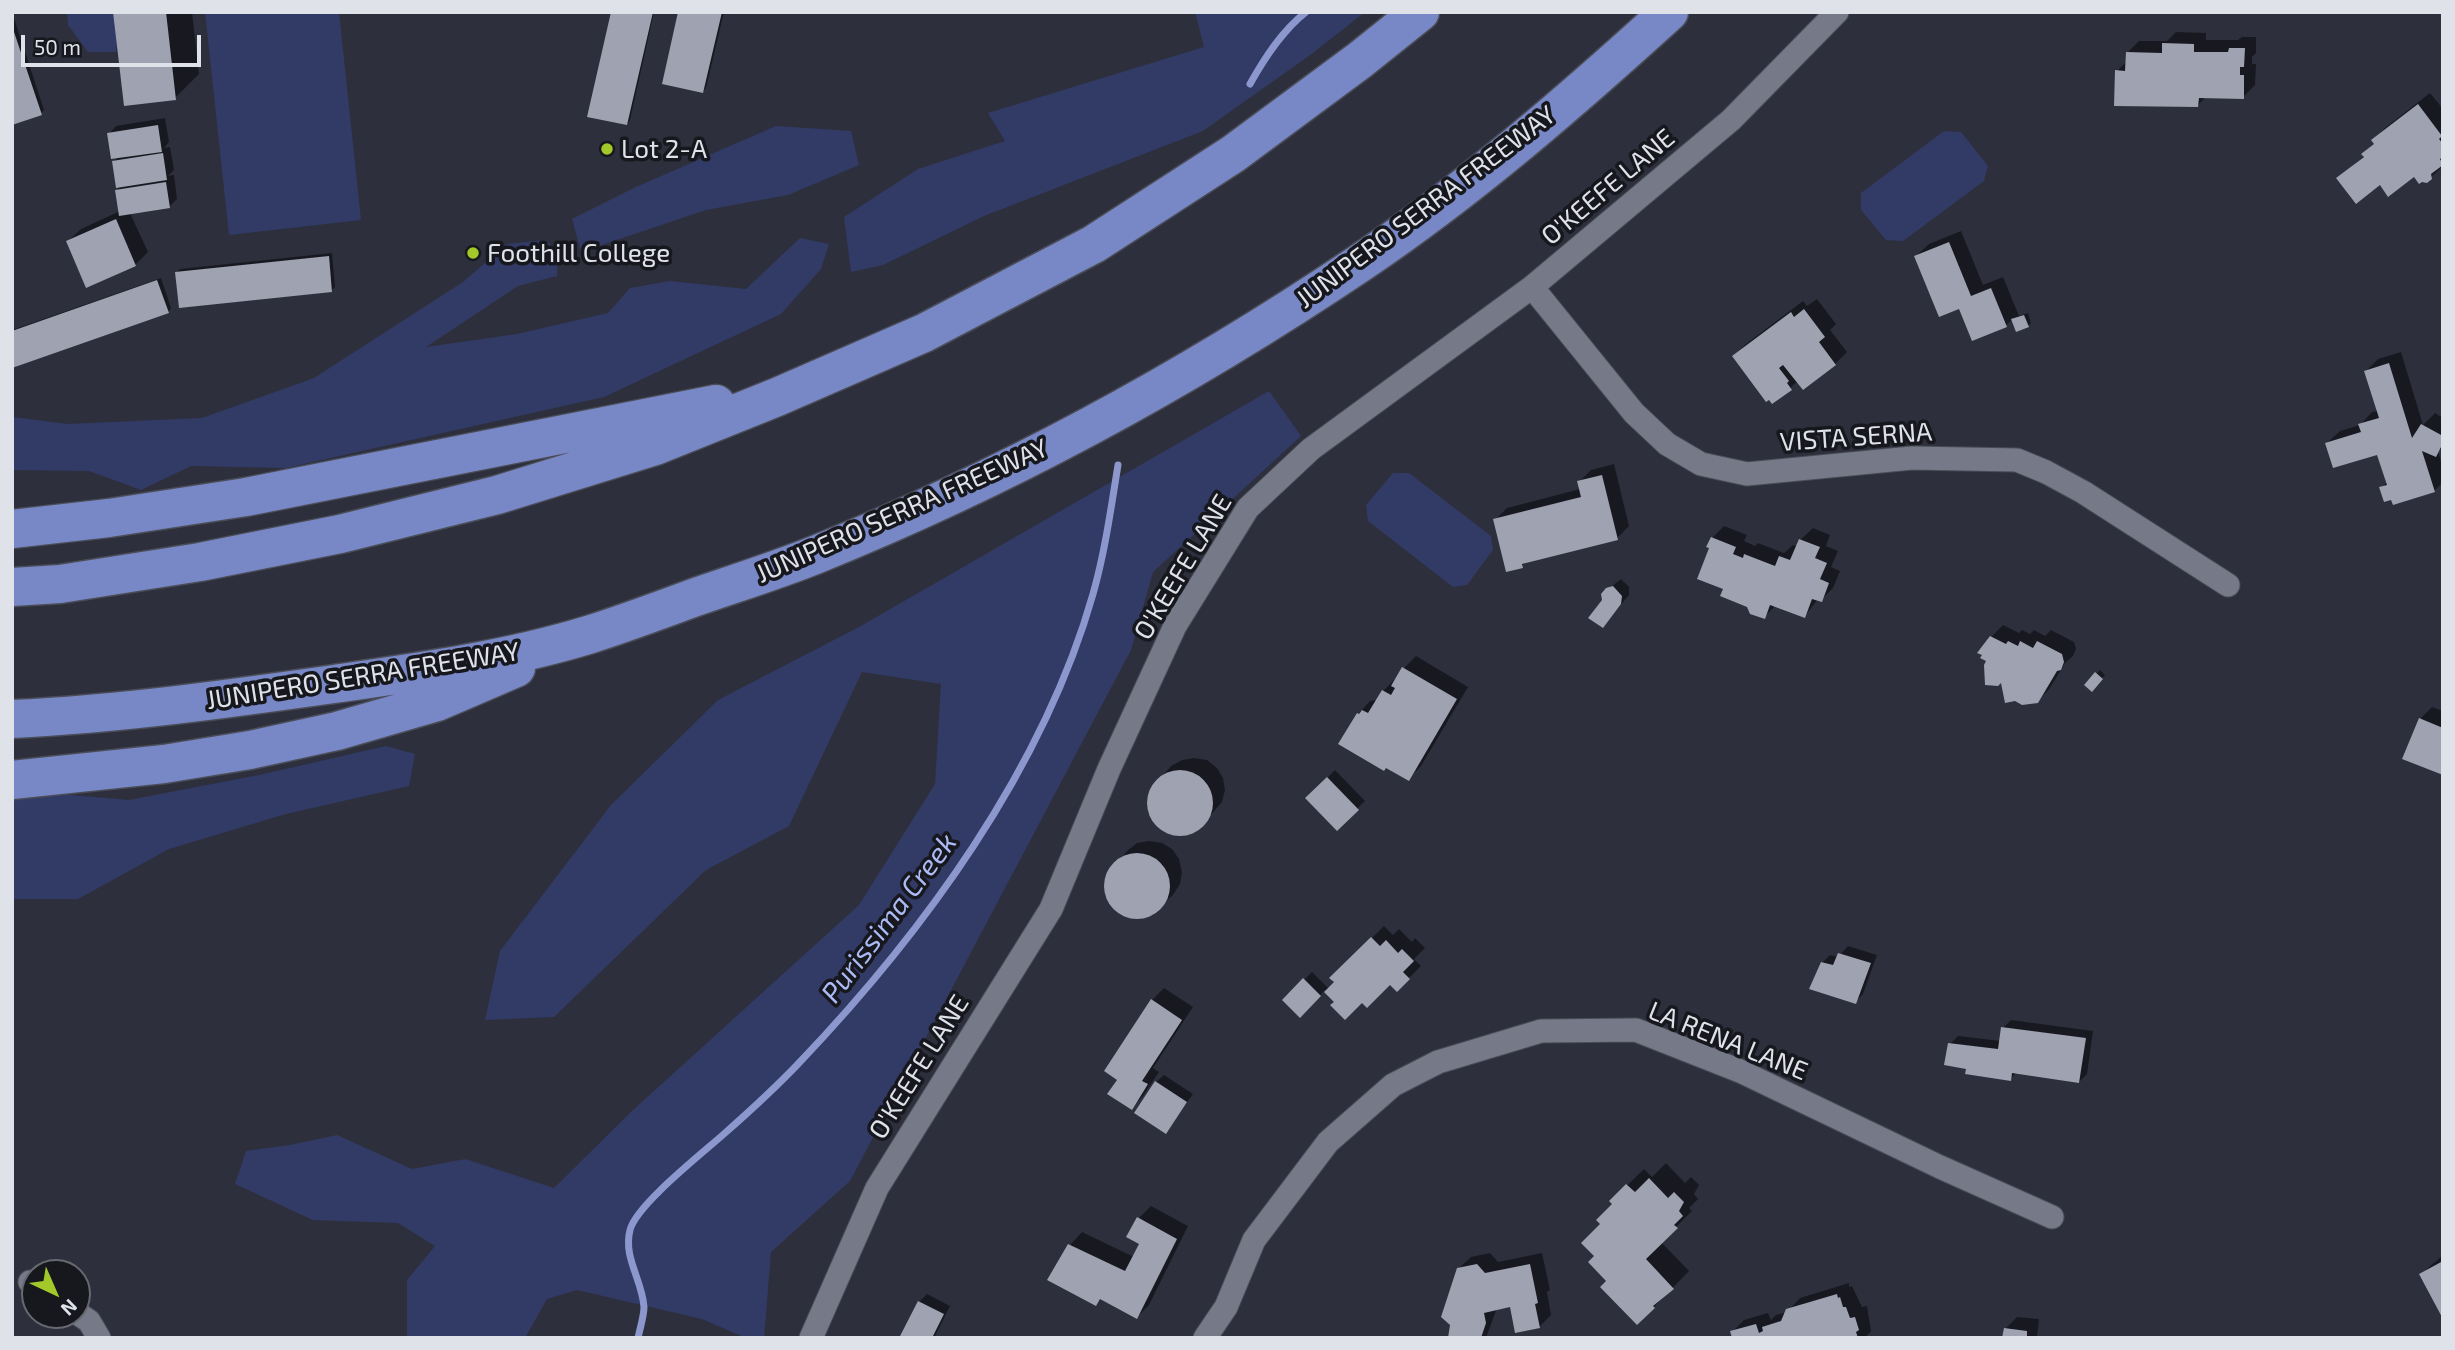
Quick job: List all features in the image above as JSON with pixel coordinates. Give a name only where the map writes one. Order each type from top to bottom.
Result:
[{"type":"highway","points":[[12,587],[60,584],[200,562],[366,527],[497,495],[655,446],[777,397],[924,333],[1094,244],[1233,153],[1360,60],[1420,12]]},
{"type":"highway","name":"JUNIPERO SERRA FREEWAY","points":[[12,719],[62,717],[201,703],[376,678],[523,652],[588,635],[814,556],[936,501],[1099,422],[1233,345],[1364,261],[1486,169],[1606,69],[1669,12]]},
{"type":"highway","points":[[12,529],[210,503],[632,419],[777,397]]},
{"type":"highway","points":[[12,780],[164,764],[250,750],[337,731],[437,702],[588,635]]},
{"type":"street","name":"O'KEEFE LANE","points":[[811,1338],[877,1188],[1051,909],[1109,769],[1175,626],[1248,508],[1311,449],[1532,287],[1731,120],[1837,12]]},
{"type":"street","name":"VISTA SERNA","points":[[1532,287],[1634,413],[1667,444],[1701,464],[1747,474],[1912,458],[2017,460],[2083,492],[2228,585]]},
{"type":"street","name":"LA RENA LANE","points":[[1206,1338],[1226,1307],[1254,1240],[1328,1142],[1393,1085],[1438,1062],[1541,1031],[1636,1030],[1740,1071],[1940,1167],[2052,1217]]},
{"type":"shaded area","points":[[67,12],[119,12],[116,52],[88,52],[68,25]]},
{"type":"shaded area","points":[[205,12],[339,12],[361,220],[229,235]]},
{"type":"shaded area","points":[[1195,12],[1365,12],[1313,53],[1203,131],[984,216],[883,265],[851,272],[844,217],[918,169],[1005,141],[988,113],[1204,47]]},
{"type":"shaded area","points":[[776,126],[851,131],[859,165],[788,195],[706,210],[581,252],[572,219],[636,187]]},
{"type":"shaded area","points":[[1944,131],[1961,132],[1988,166],[1984,181],[1903,241],[1886,240],[1861,210],[1861,193]]},
{"type":"shaded area","points":[[800,238],[829,244],[821,269],[781,314],[604,397],[286,468],[191,466],[141,490],[89,471],[12,470],[12,417],[68,424],[202,418],[314,378],[463,282],[507,244],[546,240],[558,253],[557,276],[518,286],[426,347],[517,334],[608,313],[630,288],[670,281],[746,289]]},
{"type":"shaded area","points":[[1269,391],[1301,436],[1153,572],[1131,650],[850,1181],[771,1252],[764,1338],[746,1338],[702,1319],[577,1290],[547,1299],[525,1338],[407,1338],[407,1280],[435,1246],[398,1223],[313,1220],[235,1184],[246,1151],[337,1135],[412,1169],[465,1159],[554,1188],[633,1110],[859,905],[935,784],[941,684],[862,672],[789,826],[706,870],[554,1017],[485,1020],[500,951],[611,805],[718,700],[859,627]]},
{"type":"shaded area","points":[[1393,473],[1409,473],[1491,536],[1493,550],[1467,585],[1453,587],[1368,521],[1366,505]]},
{"type":"shaded area","points":[[386,746],[415,754],[409,786],[286,814],[169,849],[78,899],[12,899],[12,790],[129,800],[259,775]]},
{"type":"building","points":[[113,12],[166,12],[176,100],[124,106]]},
{"type":"building","points":[[611,12],[653,12],[627,125],[587,117]]},
{"type":"building","points":[[678,12],[722,12],[703,93],[662,84]]},
{"type":"building","points":[[12,26],[42,115],[12,125]]},
{"type":"building","points":[[2162,43],[2194,44],[2194,52],[2228,52],[2229,48],[2245,48],[2244,67],[2240,67],[2240,75],[2244,75],[2244,99],[2199,98],[2198,107],[2114,106],[2115,70],[2125,71],[2126,52],[2162,53]]},
{"type":"building","points":[[2418,104],[2442,136],[2439,139],[2443,144],[2443,157],[2440,159],[2443,165],[2431,174],[2432,179],[2427,183],[2419,184],[2414,177],[2388,197],[2380,185],[2356,204],[2336,178],[2364,157],[2361,154],[2374,144],[2371,140]]},
{"type":"building","points":[[158,125],[162,152],[111,159],[107,133]]},
{"type":"building","points":[[163,153],[167,180],[116,188],[112,161]]},
{"type":"building","points":[[166,182],[170,208],[119,216],[115,190]]},
{"type":"building","points":[[116,219],[136,266],[86,288],[66,241]]},
{"type":"building","points":[[1949,242],[1971,296],[1991,288],[2007,327],[1972,341],[1959,309],[1939,317],[1914,256]]},
{"type":"building","points":[[329,256],[332,292],[179,308],[175,272]]},
{"type":"building","points":[[157,280],[169,313],[12,368],[12,331]]},
{"type":"building","points":[[1804,309],[1825,337],[1819,342],[1836,365],[1803,390],[1783,365],[1779,368],[1792,390],[1772,404],[1769,400],[1766,402],[1732,356],[1791,312],[1794,317]]},
{"type":"building","points":[[2024,315],[2029,327],[2016,332],[2011,319]]},
{"type":"building","points":[[2389,363],[2412,438],[2421,424],[2443,436],[2443,443],[2436,457],[2422,451],[2435,492],[2393,505],[2391,500],[2384,502],[2379,487],[2387,485],[2377,455],[2333,468],[2325,443],[2361,432],[2358,424],[2379,418],[2364,371]]},
{"type":"building","points":[[1602,475],[1618,540],[1522,564],[1523,568],[1506,572],[1493,519],[1581,497],[1577,481]]},
{"type":"building","points":[[1711,537],[1736,547],[1733,554],[1743,558],[1744,554],[1775,566],[1779,556],[1790,560],[1799,539],[1820,547],[1815,558],[1827,563],[1820,579],[1829,583],[1822,602],[1812,599],[1805,618],[1770,605],[1765,619],[1750,614],[1747,607],[1720,596],[1723,589],[1697,579]]},
{"type":"building","points":[[1613,586],[1622,596],[1621,604],[1603,628],[1588,618],[1602,600],[1601,594],[1606,588]]},
{"type":"building","points":[[1990,636],[2006,644],[2008,641],[2018,646],[2020,641],[2033,648],[2037,641],[2062,654],[2064,662],[2061,670],[2057,671],[2038,703],[2005,703],[2001,683],[1998,686],[1985,685],[1986,661],[1977,653]]},
{"type":"building","points":[[1402,667],[1457,699],[1409,781],[1386,768],[1384,771],[1338,744],[1357,713],[1362,710],[1368,713],[1382,690],[1391,695],[1395,688],[1391,686]]},
{"type":"building","points":[[2095,672],[2103,679],[2092,692],[2084,685]]},
{"type":"building","points":[[2419,718],[2443,728],[2443,775],[2402,759]]},
{"type":"building","points":[[1180,770],[1193,772],[1208,785],[1213,803],[1211,816],[1198,831],[1180,836],[1167,834],[1152,821],[1147,803],[1149,790],[1162,775]]},
{"type":"building","points":[[1327,777],[1359,810],[1337,831],[1305,798]]},
{"type":"building","points":[[1130,853],[1144,853],[1156,858],[1165,867],[1170,886],[1168,899],[1161,910],[1144,919],[1130,919],[1118,914],[1109,905],[1104,893],[1104,879],[1109,867],[1118,858]]},
{"type":"building","points":[[1371,937],[1380,946],[1386,940],[1398,953],[1402,949],[1414,961],[1403,972],[1410,979],[1397,992],[1390,985],[1367,1008],[1362,1003],[1345,1020],[1330,1005],[1334,1002],[1324,992],[1334,982],[1329,978]]},
{"type":"building","points":[[1838,953],[1871,963],[1856,1004],[1809,989],[1821,962],[1833,965]]},
{"type":"building","points":[[1303,978],[1321,996],[1300,1018],[1282,1000]]},
{"type":"building","points":[[1151,999],[1182,1020],[1142,1081],[1148,1084],[1132,1110],[1107,1094],[1117,1080],[1104,1071]]},
{"type":"building","points":[[2001,1027],[2086,1038],[2079,1083],[2012,1073],[2011,1081],[1965,1074],[1966,1069],[1944,1065],[1948,1043],[1998,1049]]},
{"type":"building","points":[[1155,1081],[1187,1102],[1166,1134],[1134,1113]]},
{"type":"building","points":[[1649,1178],[1668,1198],[1674,1192],[1684,1202],[1679,1211],[1683,1216],[1674,1225],[1678,1228],[1646,1259],[1674,1289],[1653,1306],[1655,1308],[1637,1325],[1600,1287],[1606,1281],[1588,1262],[1594,1256],[1581,1243],[1600,1224],[1596,1220],[1612,1204],[1609,1201],[1626,1184],[1635,1192]]},
{"type":"building","points":[[1137,1217],[1177,1239],[1137,1319],[1100,1299],[1096,1306],[1047,1280],[1068,1244],[1125,1271],[1139,1244],[1126,1237]]},
{"type":"building","points":[[2443,1261],[2443,1319],[2419,1274]]},
{"type":"building","points":[[1477,1264],[1485,1273],[1530,1264],[1540,1328],[1515,1333],[1510,1307],[1484,1313],[1486,1323],[1481,1338],[1448,1338],[1450,1325],[1441,1317],[1457,1268]]},
{"type":"building","points":[[1837,1294],[1850,1318],[1855,1317],[1859,1330],[1856,1332],[1858,1338],[1732,1338],[1730,1331],[1756,1324],[1759,1333],[1763,1331],[1762,1327],[1781,1321],[1786,1309]]},
{"type":"building","points":[[918,1301],[944,1314],[932,1338],[899,1338]]},
{"type":"building","points":[[2004,1328],[2027,1331],[2027,1338],[2002,1338]]},
{"type":"waterway","name":"Purissima Creek","points":[[1250,84],[1275,45],[1289,27],[1306,12]]},
{"type":"waterway","name":"Purissima Creek","points":[[638,1338],[644,1307],[629,1250],[630,1230],[635,1219],[657,1193],[780,1082],[845,1013],[933,904],[974,846],[1011,786],[1071,659],[1093,594],[1118,465]]},
{"type":"place","name":"Lot 2-A","points":[[607,149]]},
{"type":"place","name":"Foothill College","points":[[473,253]]}]
